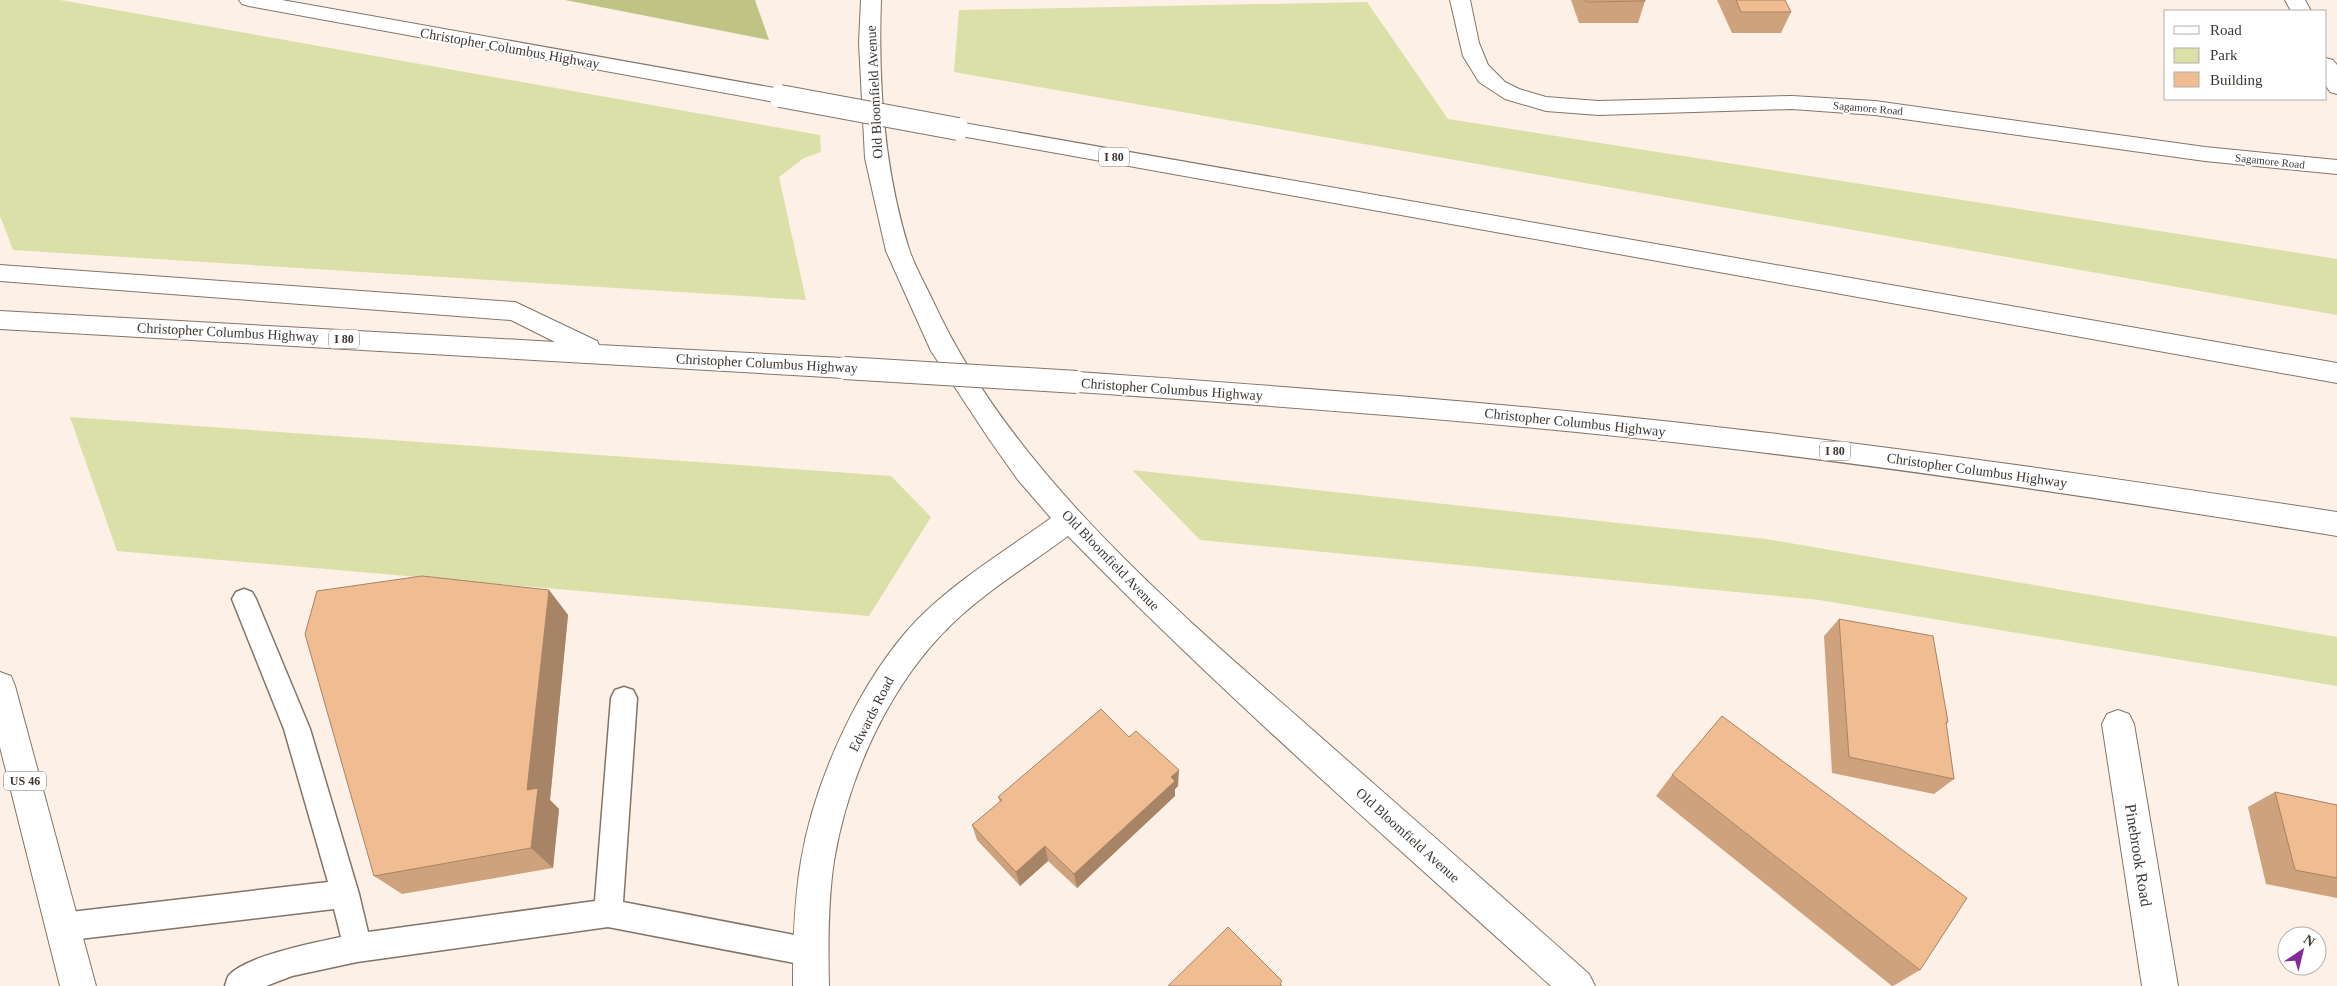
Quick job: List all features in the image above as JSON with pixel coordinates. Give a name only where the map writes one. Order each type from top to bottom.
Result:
[{"type":"main road","name":"Christopher Columbus Highway","points":[[249,0],[2336,376]]},
{"type":"main road","points":[[349,0],[436,34]]},
{"type":"main road","name":"Old Bloomfield Avenue","points":[[871,0],[869,43],[876,158],[898,251],[940,344],[998,432],[1028,472],[1070,520],[1159,610],[1262,705],[1577,986]]},
{"type":"main road","name":"Sagamore Road","points":[[1460,0],[1476,67],[1490,82],[1512,94],[1538,103],[1566,107],[1621,108],[1807,103],[1922,113],[2275,163],[2337,166]]},
{"type":"main road","points":[[2327,66],[2337,87]]},
{"type":"main road","points":[[0,273],[515,311],[597,353]]},
{"type":"main road","name":"Christopher Columbus Highway","points":[[0,320],[1077,382],[1543,418],[1714,436],[2018,475],[2337,524]]},
{"type":"main road","name":"Edwards Road","points":[[811,986],[810,952],[818,855],[846,765],[869,713],[896,665],[926,630],[957,602],[1070,520]]},
{"type":"main road","name":"US 46","points":[[0,686],[51,876],[78,986]]},
{"type":"main road","name":"Pinebrook Road","points":[[2118,724],[2160,986]]},
{"type":"lane","points":[[244,599],[298,729],[345,894],[357,948]]},
{"type":"lane","points":[[608,913],[624,698]]},
{"type":"lane","points":[[62,927],[345,894]]},
{"type":"lane","points":[[239,986],[254,976],[292,962],[357,948],[608,913],[810,952]]},
{"type":"green space","points":[[0,0],[60,0],[820,135],[821,152],[804,158],[779,177],[806,300],[13,250],[0,216]]},
{"type":"green space","points":[[565,0],[755,0],[769,40]]},
{"type":"green space","points":[[1367,2],[1448,119],[2337,259],[2337,315],[954,72],[959,10]]},
{"type":"green space","points":[[70,417],[891,476],[931,517],[869,616],[117,551]]},
{"type":"green space","points":[[1132,470],[1766,539],[2337,637],[2337,686],[1819,600],[1200,540]]},
{"type":"building","points":[[1585,0],[1645,0],[1645,1],[1586,2]]},
{"type":"building","points":[[1736,0],[1785,0],[1791,12],[1741,12]]},
{"type":"building","points":[[422,576],[549,590],[527,790],[538,788],[531,848],[374,876],[305,634],[317,591]]},
{"type":"building","points":[[1839,619],[1933,636],[1948,722],[1946,722],[1954,779],[1849,757]]},
{"type":"building","points":[[1101,709],[1129,737],[1136,731],[1179,770],[1171,777],[1175,781],[1074,874],[1045,846],[1016,872],[972,825],[1002,800],[998,797]]},
{"type":"building","points":[[1722,716],[1967,898],[1920,970],[1672,775]]},
{"type":"building","points":[[2275,792],[2337,805],[2337,878],[2295,870]]},
{"type":"building","points":[[1228,927],[1282,981],[1280,984],[1282,986],[1168,986]]}]
